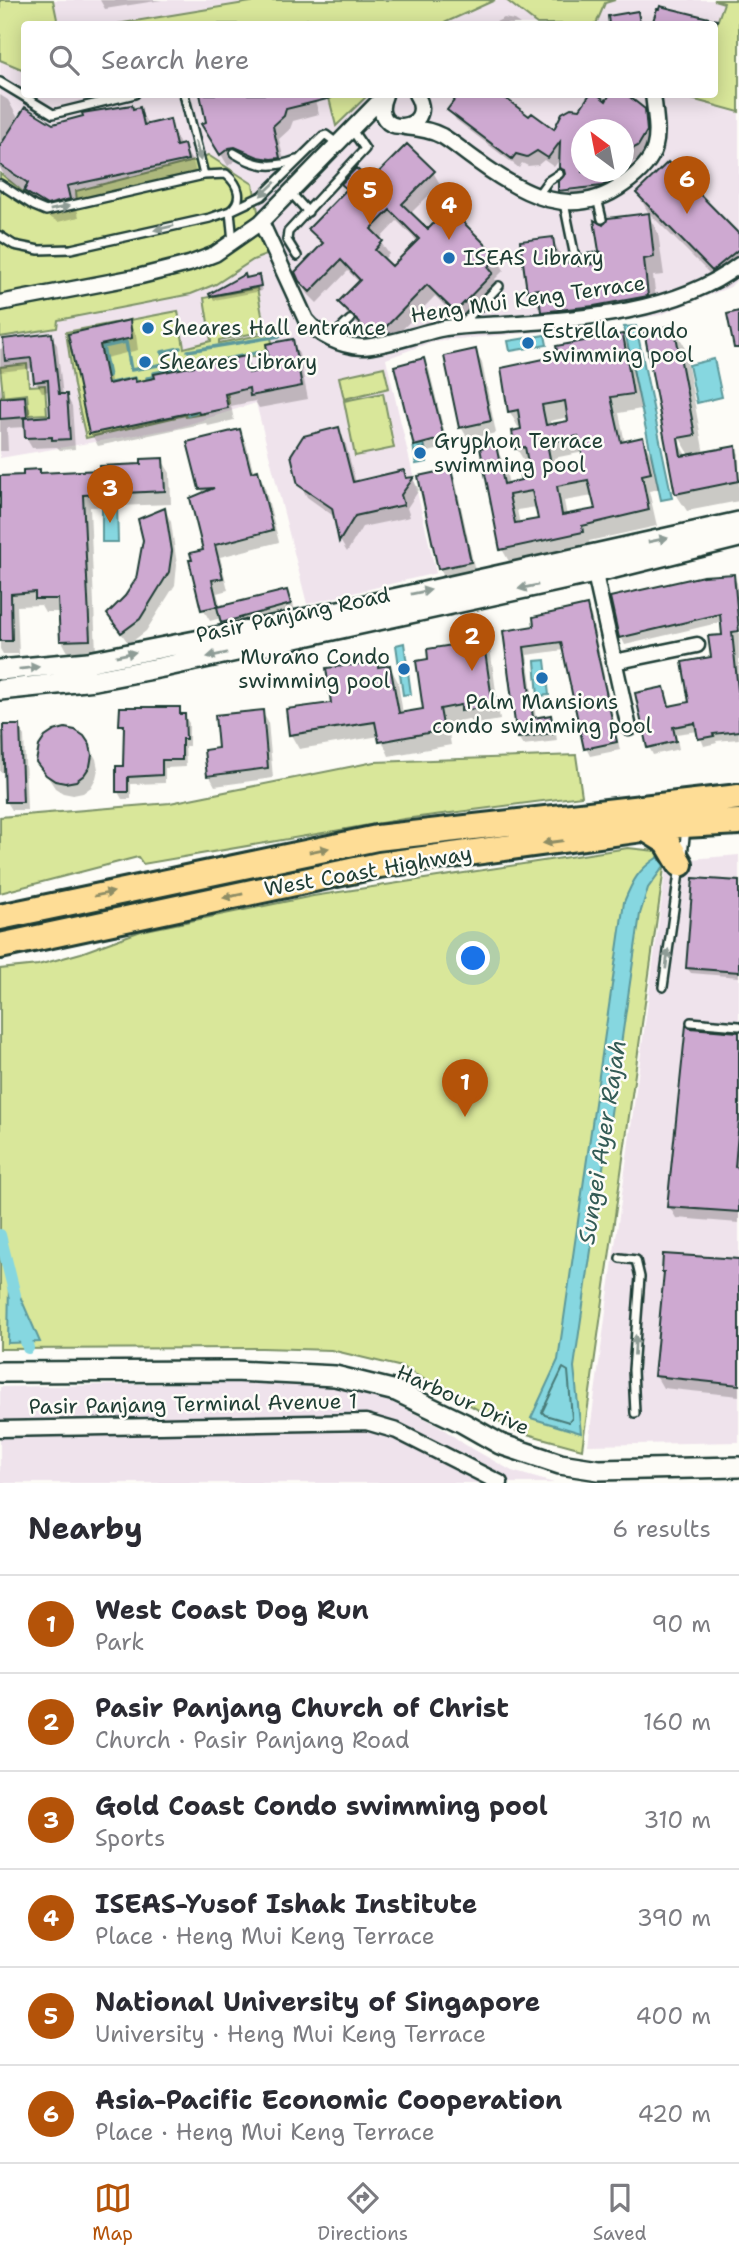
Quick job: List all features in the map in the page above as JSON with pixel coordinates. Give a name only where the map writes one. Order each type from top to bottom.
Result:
[{"type":"highway","points":[[553,817],[615,796],[739,783]]},
{"type":"highway","name":"West Coast Highway","points":[[0,946],[379,865],[646,829],[739,797]]},
{"type":"highway","name":"West Coast Highway","points":[[0,917],[377,838],[553,817],[695,813],[739,822]]},
{"type":"highway","points":[[646,829],[667,842],[680,864]]},
{"type":"main road","name":"Pasir Panjang Road","points":[[593,563],[739,522]]},
{"type":"main road","name":"Pasir Panjang Road","points":[[0,691],[95,680],[331,622],[593,563],[739,537]]},
{"type":"main road","name":"Pasir Panjang Road","points":[[0,670],[88,662],[331,622]]},
{"type":"main road","name":"Harbour Drive","points":[[0,1372],[234,1371],[335,1376],[396,1391],[500,1444],[559,1464],[599,1470],[739,1467]]},
{"type":"street","points":[[0,303],[141,276],[189,264],[215,254],[261,222],[382,98]]},
{"type":"street","points":[[384,98],[383,115],[388,122]]},
{"type":"street","points":[[357,125],[388,122],[399,127],[440,135],[480,164],[536,197],[564,204],[579,203],[622,186],[646,164],[657,145],[653,98]]},
{"type":"street","points":[[405,127],[420,116],[419,100]]},
{"type":"street","points":[[419,100],[440,135]]},
{"type":"street","name":"Heng Mui Keng Terrace","points":[[261,222],[306,320],[316,332],[361,347],[459,327],[550,320],[633,309],[679,296],[728,274],[739,265]]},
{"type":"street","points":[[593,563],[629,728]]},
{"type":"street","points":[[614,662],[696,645]]},
{"type":"street","name":"Pasir Panjang Terminal Avenue 1","points":[[0,1429],[366,1422],[397,1431],[500,1483]]},
{"type":"lane","points":[[0,82],[21,95]]},
{"type":"lane","points":[[26,98],[53,114],[119,98]]},
{"type":"lane","points":[[185,98],[204,175]]},
{"type":"lane","points":[[297,256],[287,236],[288,232],[362,154],[365,149],[357,125]]},
{"type":"lane","points":[[0,236],[13,245],[39,250],[71,249],[230,211],[262,196],[326,135],[338,144]]},
{"type":"lane","points":[[234,153],[249,162],[265,166],[282,165],[299,158]]},
{"type":"lane","points":[[0,184],[46,211],[204,175],[226,174],[235,182],[239,191],[238,201],[230,211],[233,243]]},
{"type":"lane","points":[[536,197],[548,181],[559,174]]},
{"type":"lane","points":[[618,182],[622,186]]},
{"type":"lane","points":[[290,192],[308,212]]},
{"type":"lane","points":[[597,197],[602,219]]},
{"type":"lane","points":[[564,204],[575,257],[579,260],[599,257]]},
{"type":"lane","points":[[459,327],[499,286]]},
{"type":"lane","points":[[331,339],[350,320]]},
{"type":"lane","points":[[663,987],[680,864],[695,813]]},
{"type":"lane","points":[[691,1022],[739,1026]]},
{"type":"lane","points":[[620,1258],[636,1260],[640,1277],[633,1370],[635,1413]]},
{"type":"shaded area","points":[[0,0],[739,0],[739,278],[730,287],[660,315],[548,331],[434,341],[386,359],[436,573],[307,604],[256,403],[177,428],[0,458]]},
{"type":"shaded area","points":[[739,855],[739,1442],[588,1445],[667,861]]},
{"type":"shaded area","points":[[317,1383],[381,1397],[438,1425],[464,1444],[512,1471],[554,1483],[0,1483],[0,1387]]},
{"type":"green space","points":[[0,0],[53,0],[57,21],[21,21],[21,69],[0,60]]},
{"type":"green space","points":[[263,0],[495,0],[449,21],[135,21]]},
{"type":"green space","points":[[506,0],[615,0],[605,3],[597,21],[533,21]]},
{"type":"green space","points":[[714,0],[739,0],[739,112],[688,98],[718,98],[718,21],[724,3]]},
{"type":"green space","points":[[329,98],[365,98],[336,126]]},
{"type":"green space","points":[[208,155],[253,184],[266,255],[253,260],[216,284],[191,294],[58,320],[57,328],[0,337],[0,173],[43,208],[77,202],[76,191],[194,161]]},
{"type":"green space","points":[[257,288],[265,331],[219,340],[219,343],[270,333],[274,352],[223,363],[229,404],[204,410],[204,414],[185,415],[86,438],[74,386],[66,332],[178,311],[184,348],[211,341],[204,298]]},
{"type":"green space","points":[[27,364],[29,386],[45,385],[47,414],[29,415],[27,394],[0,397],[3,395],[0,367]]},
{"type":"green space","points":[[384,367],[389,388],[344,399],[339,377]]},
{"type":"green space","points":[[383,393],[394,448],[355,456],[344,401]]},
{"type":"green space","points":[[576,755],[582,796],[404,819],[143,864],[138,857],[0,893],[0,817],[170,803],[374,762]]},
{"type":"green space","points":[[628,848],[656,851],[665,861],[582,1449],[516,1431],[402,1367],[331,1350],[0,1349],[0,969],[38,965],[141,931],[313,896]]},
{"type":"water","points":[[636,326],[672,498],[661,500],[624,327]]},
{"type":"water","name":"Estrella condo swimming pool","points":[[545,335],[547,345],[510,351],[508,341]]},
{"type":"water","points":[[714,359],[722,397],[697,403],[689,365]]},
{"type":"water","name":"Gryphon Terrace swimming pool","points":[[424,442],[427,462],[416,464],[413,444]]},
{"type":"water","points":[[117,504],[118,542],[102,542],[102,505]]},
{"type":"water","name":"Murano Condo swimming pool","points":[[404,643],[411,694],[403,695],[396,645]]},
{"type":"water","name":"Palm Mansions condo swimming pool","points":[[545,660],[549,695],[538,696],[535,661]]},
{"type":"water","name":"Sungei Ayer Rajah","points":[[658,857],[664,866],[648,888],[640,914],[574,1367],[581,1433],[531,1418],[558,1360],[624,902],[637,876]]},
{"type":"water","points":[[9,1281],[16,1281],[40,1342],[8,1343]]},
{"type":"building","points":[[660,6],[717,20],[653,21]]},
{"type":"building","points":[[638,11],[640,21],[609,21],[608,16]]},
{"type":"building","points":[[201,98],[331,98],[286,109],[284,116],[273,126],[280,158],[258,157],[235,147],[220,155],[201,124],[206,122]]},
{"type":"building","points":[[456,98],[505,98],[529,116],[532,113],[554,129],[562,113],[571,108],[580,109],[587,98],[602,98],[606,101],[608,98],[631,98],[645,109],[647,131],[634,148],[634,119],[571,119],[571,182],[609,182],[602,186],[558,191],[558,182],[565,174],[564,170],[559,168],[560,142],[548,158],[537,151],[527,157],[516,154],[512,159],[447,110]]},
{"type":"building","points":[[132,105],[133,109],[140,107],[144,125],[170,119],[176,146],[184,144],[188,160],[67,186],[70,199],[47,205],[24,191],[28,183],[0,165],[0,146],[25,107],[53,124],[83,116],[82,113]]},
{"type":"building","points":[[407,144],[435,171],[402,204],[428,229],[449,208],[498,257],[488,267],[493,273],[455,312],[427,285],[378,335],[373,336],[338,302],[360,280],[341,260],[310,292],[299,281],[295,272],[323,243],[308,229],[347,189],[341,184],[356,168],[370,181]],"holes":[[[390,210],[419,239],[392,266],[375,250],[383,241],[371,229]]]},
{"type":"building","points":[[668,162],[739,234],[739,249],[712,271],[636,193]]},
{"type":"building","points":[[649,213],[654,257],[644,259],[648,296],[541,312],[538,289],[527,291],[520,241],[553,237],[557,264],[572,262],[579,266],[600,263],[605,257],[599,251],[594,220],[603,225],[608,218]]},
{"type":"building","points":[[245,274],[246,278],[259,275],[261,286],[210,296],[209,294]]},
{"type":"building","points":[[739,311],[739,348],[734,348],[727,314]]},
{"type":"building","points":[[130,320],[132,338],[100,345],[108,384],[135,378],[135,382],[155,378],[154,374],[246,356],[249,373],[267,369],[266,365],[270,365],[266,344],[293,339],[302,386],[250,396],[249,388],[225,394],[228,408],[199,414],[198,411],[89,434],[68,334]]},
{"type":"building","points":[[674,325],[695,435],[678,438],[681,456],[736,446],[739,481],[675,494],[644,331]]},
{"type":"building","points":[[52,333],[59,394],[67,394],[70,439],[25,438],[24,418],[50,416],[48,380],[34,382],[31,358],[5,361],[3,339]]},
{"type":"building","points":[[623,334],[633,394],[611,397],[621,442],[643,437],[651,473],[642,475],[649,510],[582,526],[583,532],[500,550],[480,448],[496,445],[504,484],[521,480],[520,475],[530,473],[525,447],[515,449],[512,431],[521,429],[518,410],[508,412],[501,368],[558,356],[556,346]],"holes":[[[565,401],[568,421],[546,425],[542,405]],[[578,436],[584,462],[552,469],[547,443]],[[588,480],[595,509],[562,515],[557,486]],[[532,491],[538,519],[515,523],[509,495]]]},
{"type":"building","points":[[476,349],[491,421],[459,428],[444,356]]},
{"type":"building","points":[[424,358],[444,438],[414,446],[394,366]]},
{"type":"building","points":[[25,396],[27,417],[0,419],[0,398]]},
{"type":"building","points":[[339,427],[353,482],[404,470],[406,478],[414,477],[401,495],[404,505],[355,516],[339,542],[332,508],[298,485],[291,455],[303,436]]},
{"type":"building","points":[[240,429],[251,472],[258,470],[273,530],[215,545],[223,578],[212,580],[218,606],[201,610],[189,560],[192,560],[190,553],[203,550],[190,498],[214,488],[199,489],[187,442]]},
{"type":"building","points":[[163,458],[165,491],[83,495],[90,640],[60,641],[58,599],[35,599],[35,592],[11,594],[12,641],[0,641],[0,476],[23,475],[23,470],[40,469],[40,473],[100,470],[100,466],[141,464],[141,459]]},
{"type":"building","points":[[451,469],[471,562],[438,569],[418,476]]},
{"type":"building","points":[[165,508],[172,551],[169,572],[140,619],[121,633],[107,614],[125,596],[136,579],[143,540],[138,519]]},
{"type":"building","points":[[734,574],[739,631],[732,632],[739,700],[739,731],[698,739],[695,723],[673,727],[676,741],[647,748],[635,693],[664,687],[669,706],[689,702],[682,662],[711,657],[708,636],[722,635],[720,614],[619,638],[610,597],[703,576]]},
{"type":"building","points":[[287,590],[291,604],[221,623],[217,607]]},
{"type":"building","points":[[587,605],[617,742],[584,749],[561,642],[524,647],[533,718],[551,715],[554,733],[517,738],[503,631],[534,626],[533,617]]},
{"type":"building","points":[[482,631],[493,706],[461,711],[461,705],[440,709],[444,730],[379,742],[375,722],[289,735],[286,709],[331,703],[326,668],[377,662],[378,667],[390,665],[399,713],[423,709],[416,661],[428,659],[427,649],[453,645],[451,636]]},
{"type":"building","points":[[120,707],[180,707],[180,714],[185,714],[186,739],[182,739],[182,760],[162,760],[162,775],[128,777],[128,792],[116,792],[116,766],[123,766],[124,725],[119,725]]},
{"type":"building","points":[[263,710],[268,768],[207,776],[204,750],[218,748],[215,715]]},
{"type":"building","points":[[3,725],[20,725],[23,802],[5,802]]},
{"type":"building","points":[[65,728],[84,736],[92,755],[90,766],[84,775],[76,781],[65,783],[46,775],[36,762],[39,746],[45,737]]},
{"type":"building","points":[[693,878],[739,881],[739,972],[686,968]]},
{"type":"building","points":[[686,1025],[690,1028],[739,1032],[739,1121],[735,1167],[739,1168],[739,1212],[667,1207]]},
{"type":"building","points":[[663,1254],[739,1259],[739,1385],[654,1376],[664,1272]]},
{"type":"waterway","points":[[188,351],[280,336]]},
{"type":"waterway","points":[[105,377],[109,376],[103,347],[126,342],[131,370],[164,364],[162,352],[180,348]]},
{"type":"waterway","points":[[193,369],[192,366],[271,350]]},
{"type":"waterway","points":[[148,381],[147,378],[154,377],[154,373],[179,368],[180,372]]},
{"type":"waterway","points":[[106,384],[135,378],[137,385]]},
{"type":"waterway","points":[[188,411],[188,415],[200,411]]},
{"type":"waterway","points":[[0,1235],[15,1295]]},
{"type":"waterway","points":[[22,1327],[28,1348]]},
{"type":"place","name":"Asia-Pacific Economic Cooperation","points":[[687,214]]},
{"type":"place","name":"National University of Singapore","points":[[370,225]]},
{"type":"place","name":"ISEAS-Yusof Ishak Institute","points":[[449,240]]},
{"type":"place","name":"ISEAS Library","points":[[449,258]]},
{"type":"place","name":"Sheares Hall entrance","points":[[148,328]]},
{"type":"place","name":"Estrella condo swimming pool","points":[[528,343]]},
{"type":"place","name":"Sheares Library","points":[[145,362]]},
{"type":"place","name":"Gryphon Terrace swimming pool","points":[[420,453]]},
{"type":"place","name":"Gold Coast Condo swimming pool","points":[[110,523]]},
{"type":"place","name":"Murano Condo swimming pool","points":[[404,669]]},
{"type":"place","name":"Pasir Panjang Church of Christ","points":[[472,671]]},
{"type":"place","name":"Palm Mansions condo swimming pool","points":[[542,678]]},
{"type":"place","name":"West Coast Dog Run","points":[[465,1117]]}]
